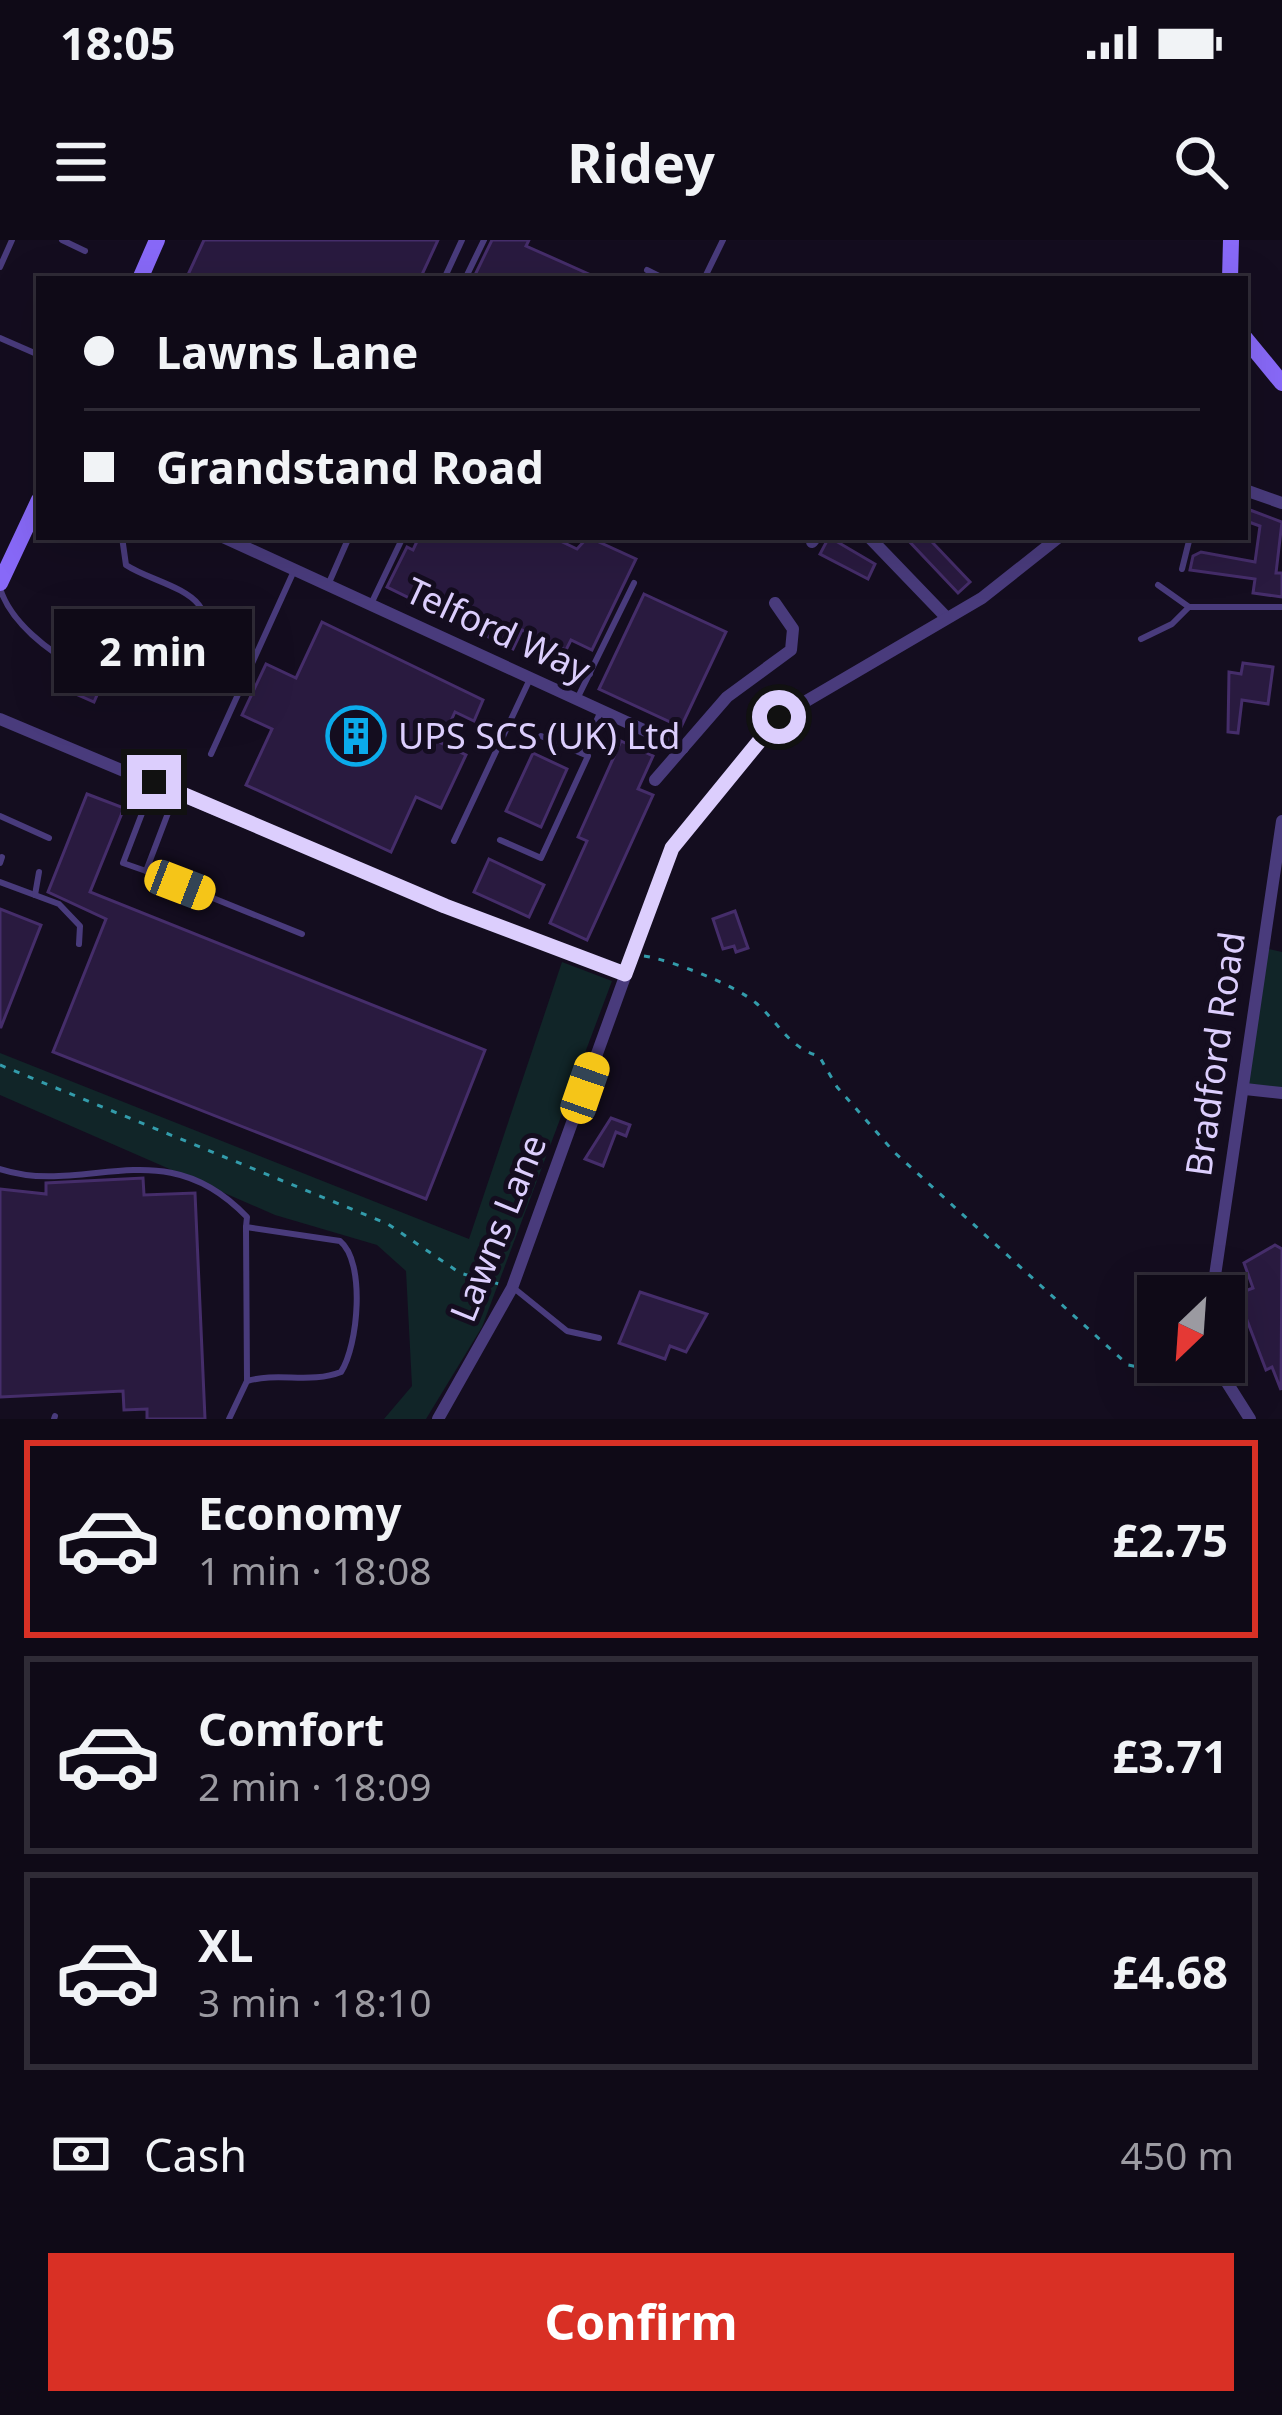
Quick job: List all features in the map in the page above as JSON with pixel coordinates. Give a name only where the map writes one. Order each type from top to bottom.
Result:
[{"type":"street","points":[[141,276],[157,240]]},
{"type":"street","points":[[1230,276],[1231,240]]},
{"type":"street","points":[[1248,342],[1282,383]]},
{"type":"street","points":[[1248,491],[1282,503]]},
{"type":"street","points":[[0,585],[29,509]]},
{"type":"street","name":"Telford Way","points":[[229,540],[683,748]]},
{"type":"street","points":[[871,540],[946,617]]},
{"type":"street","name":"Lawns Lane","points":[[438,1419],[512,1288],[672,848],[779,717],[1011,579],[1052,540]]},
{"type":"street","points":[[655,780],[727,697],[791,650],[794,628],[775,603]]},
{"type":"street","points":[[0,719],[445,906],[625,974]]},
{"type":"street","name":"Bradford Road","points":[[1214,1275],[1282,821]]},
{"type":"street","points":[[1264,948],[1282,952]]},
{"type":"street","points":[[1245,1090],[1282,1093]]},
{"type":"street","points":[[1227,1383],[1250,1419]]},
{"type":"lane","points":[[0,267],[12,240]]},
{"type":"lane","points":[[62,240],[86,251]]},
{"type":"lane","points":[[445,276],[463,240]]},
{"type":"lane","points":[[467,276],[484,240]]},
{"type":"lane","points":[[705,276],[723,240]]},
{"type":"lane","points":[[647,270],[659,276]]},
{"type":"lane","points":[[0,338],[36,354]]},
{"type":"lane","points":[[104,679],[134,692],[154,692],[202,657],[211,640],[207,617],[196,600],[126,565],[122,540]]},
{"type":"lane","points":[[328,585],[349,540]]},
{"type":"lane","points":[[371,605],[402,540]]},
{"type":"lane","points":[[1182,569],[1189,540]]},
{"type":"lane","points":[[211,754],[294,570]]},
{"type":"lane","points":[[577,699],[634,583]]},
{"type":"lane","points":[[0,585],[4,603],[27,629],[80,668]]},
{"type":"lane","points":[[1158,585],[1189,607],[1282,607]]},
{"type":"lane","points":[[1141,639],[1172,624],[1189,607]]},
{"type":"lane","points":[[538,645],[590,674]]},
{"type":"lane","points":[[454,841],[530,678]]},
{"type":"lane","points":[[582,753],[602,710]]},
{"type":"lane","points":[[500,840],[541,858],[588,756],[541,736]]},
{"type":"lane","points":[[154,782],[123,863],[302,934]]},
{"type":"lane","points":[[146,871],[176,792]]},
{"type":"lane","points":[[0,816],[49,838]]},
{"type":"lane","points":[[35,895],[39,872]]},
{"type":"lane","points":[[0,882],[71,915],[80,926],[79,944]]},
{"type":"lane","points":[[0,1168],[28,1174],[127,1169],[179,1174],[228,1199],[247,1217],[247,1381],[230,1419]]},
{"type":"lane","points":[[246,1227],[340,1241],[352,1259],[356,1317],[356,1341],[341,1372],[325,1378],[264,1376],[247,1381]]},
{"type":"lane","points":[[512,1288],[567,1331],[599,1339]]},
{"type":"path","points":[[630,959],[672,962],[754,1001],[796,1049],[819,1056],[837,1088],[906,1164],[1137,1368]]},
{"type":"path","points":[[0,1065],[388,1224],[460,1273],[512,1288]]},
{"type":"green space","points":[[1264,948],[1282,952],[1282,1093],[1245,1089]]},
{"type":"green space","points":[[562,962],[612,981],[482,1327],[426,1419],[384,1419],[412,1386],[406,1271],[377,1245],[275,1215],[0,1095],[0,1053],[469,1239]]},
{"type":"building","points":[[204,240],[438,240],[421,276],[187,276]]},
{"type":"building","points":[[492,240],[529,240],[526,246],[593,276],[474,276]]},
{"type":"building","points":[[1250,510],[1282,522],[1276,573],[1282,573],[1282,597],[1253,593],[1255,579],[1190,570],[1193,556],[1201,552],[1255,562],[1260,526],[1248,522]]},
{"type":"building","points":[[418,540],[558,540],[577,549],[585,540],[595,540],[636,559],[592,650],[571,640],[566,650],[522,630],[513,649],[387,587],[407,547],[413,550]]},
{"type":"building","points":[[827,540],[834,540],[875,564],[868,579],[820,554]]},
{"type":"building","points":[[908,540],[934,540],[970,582],[958,593]]},
{"type":"building","points":[[644,594],[726,632],[681,727],[599,689]]},
{"type":"building","name":"UPS SCS (UK) Ltd","points":[[322,622],[483,700],[474,721],[455,712],[441,743],[466,755],[441,808],[416,797],[391,852],[246,785],[272,729],[242,715],[266,664],[296,678]]},
{"type":"building","points":[[92,643],[116,654],[108,672],[98,677],[101,686],[94,702],[69,691],[77,675],[87,671],[83,661]]},
{"type":"building","points":[[1243,663],[1273,667],[1268,704],[1242,700],[1238,733],[1228,732],[1229,672],[1241,674]]},
{"type":"building","points":[[621,741],[653,756],[638,789],[653,795],[587,940],[550,923],[587,841],[578,837]]},
{"type":"building","points":[[533,753],[567,769],[541,827],[506,811]]},
{"type":"building","points":[[87,794],[124,808],[90,892],[485,1050],[426,1199],[53,1052],[106,919],[48,892]]},
{"type":"building","points":[[489,859],[544,885],[529,917],[474,892]]},
{"type":"building","points":[[0,909],[41,925],[1,1027],[0,1027]]},
{"type":"building","points":[[735,911],[748,948],[736,952],[734,946],[723,949],[713,919]]},
{"type":"building","points":[[611,1118],[630,1125],[626,1136],[616,1132],[603,1166],[585,1159]]},
{"type":"building","points":[[143,1178],[144,1195],[195,1193],[205,1419],[147,1419],[147,1409],[124,1410],[123,1391],[0,1397],[0,1189],[46,1194],[46,1183]]},
{"type":"building","points":[[1275,1245],[1282,1249],[1281,1390],[1272,1367],[1266,1370],[1245,1315],[1245,1291],[1253,1288],[1244,1263]]},
{"type":"building","points":[[640,1292],[707,1314],[686,1352],[670,1346],[665,1359],[619,1343]]},
{"type":"place","name":"UPS SCS (UK) Ltd","points":[[356,736]]},
{"type":"route","points":[[154,782],[445,906],[625,974],[672,848],[779,717]]}]
